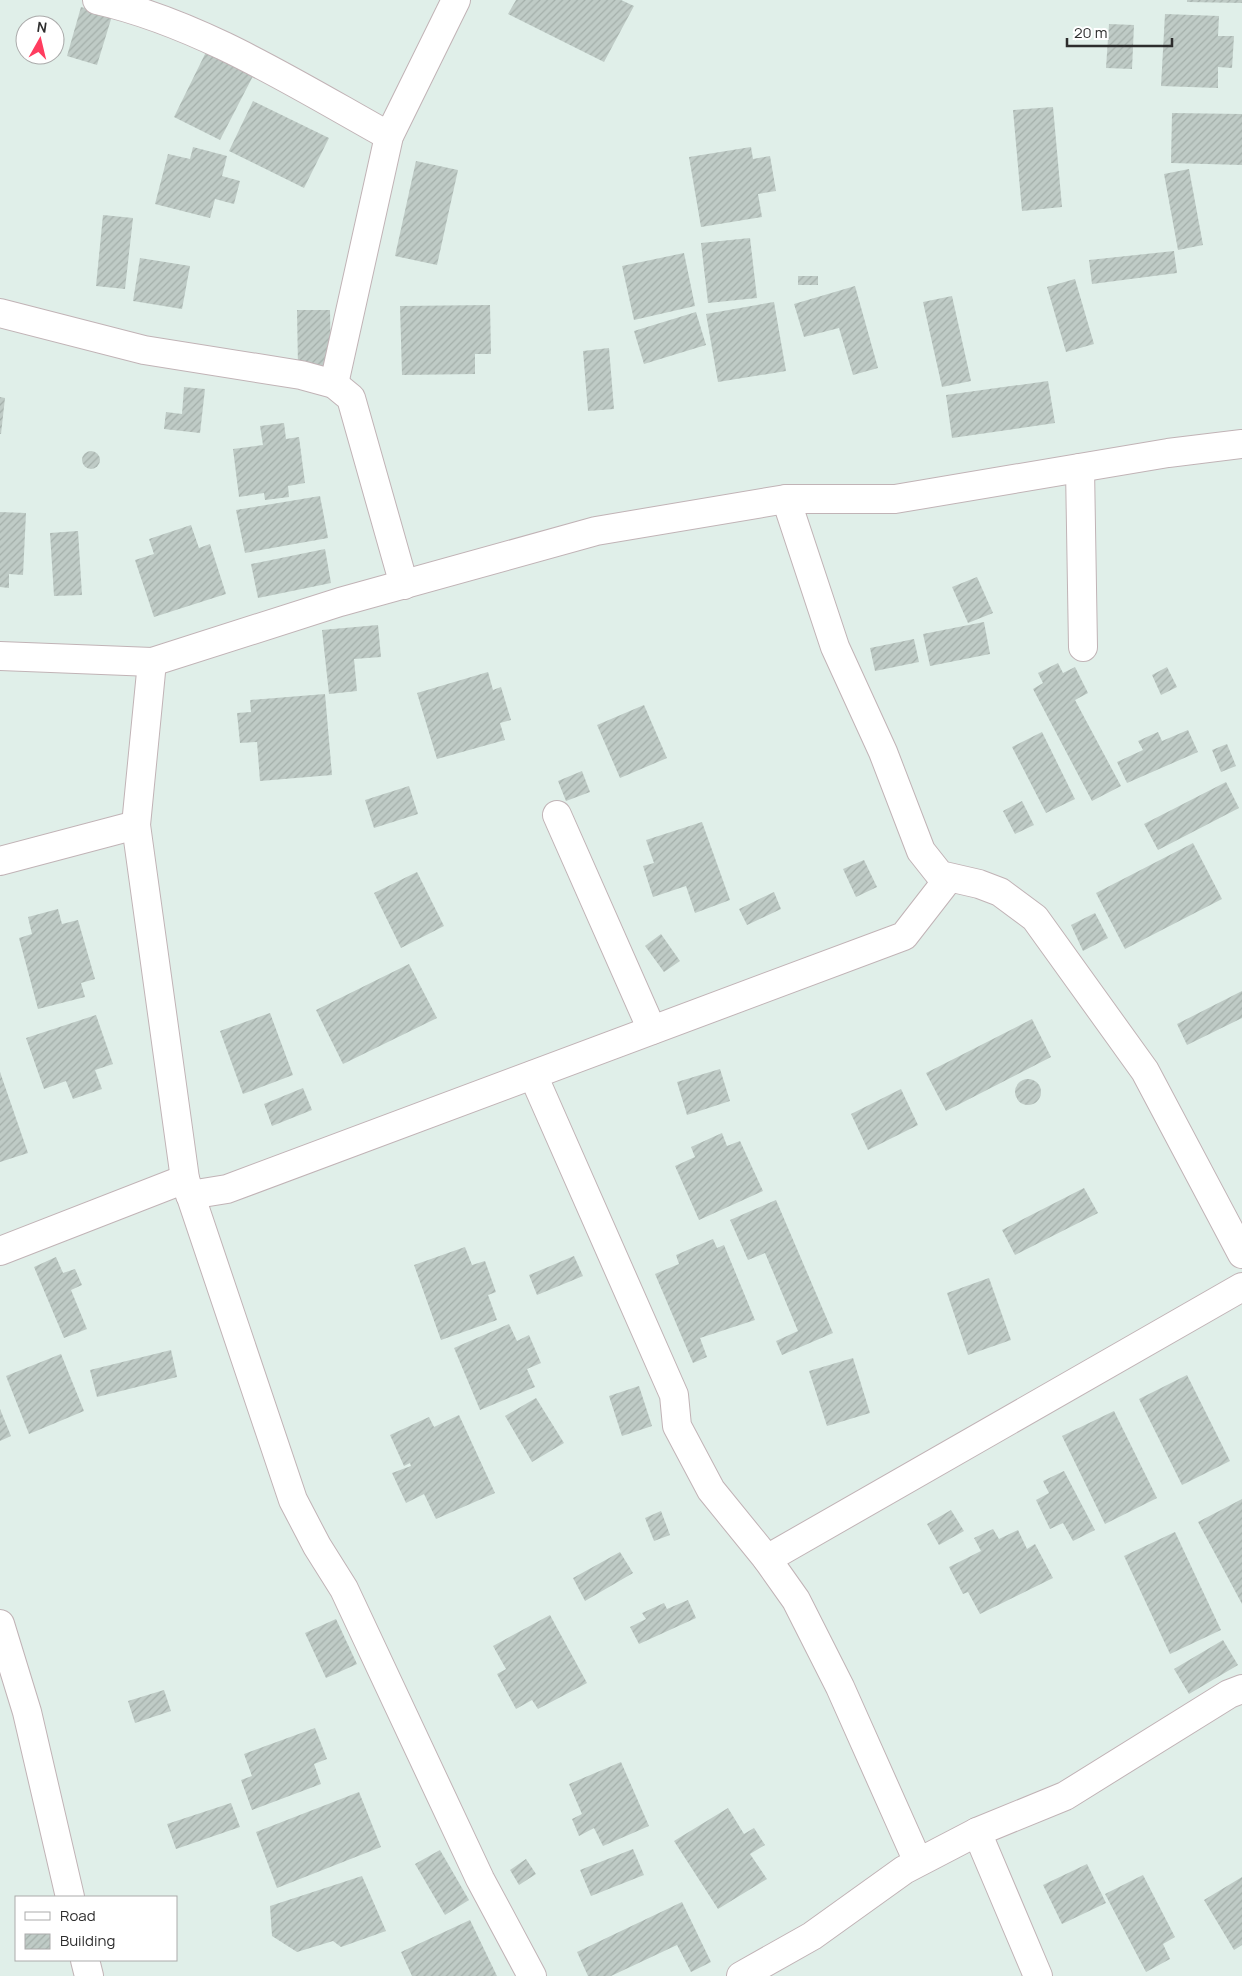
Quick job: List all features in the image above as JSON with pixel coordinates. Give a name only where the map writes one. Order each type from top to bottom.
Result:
[{"type":"street","points":[[97,0],[130,8],[235,50],[390,136]]},
{"type":"street","points":[[334,384],[390,136],[456,0]]},
{"type":"street","points":[[0,313],[144,350],[301,375],[334,384],[351,398],[404,585]]},
{"type":"street","points":[[0,656],[152,662],[340,602],[596,532],[786,499],[895,499],[1168,453],[1242,444]]},
{"type":"street","points":[[1080,468],[1083,647]]},
{"type":"street","points":[[786,499],[835,647],[883,752],[921,851],[940,874],[949,878],[979,884],[1000,892],[1034,918],[1145,1071],[1242,1254]]},
{"type":"street","points":[[152,662],[136,824],[187,1187],[292,1500],[317,1546],[344,1589],[480,1879],[532,1976]]},
{"type":"street","points":[[557,815],[652,1030]]},
{"type":"street","points":[[0,861],[136,824]]},
{"type":"street","points":[[0,1250],[187,1187],[227,1189],[904,936],[949,878]]},
{"type":"street","points":[[533,1075],[674,1395],[677,1426],[711,1490],[767,1559],[796,1600],[823,1652],[918,1862]]},
{"type":"street","points":[[767,1559],[1242,1287]]},
{"type":"street","points":[[0,1624],[27,1712],[70,1896]]},
{"type":"street","points":[[740,1976],[812,1936],[904,1870],[977,1832],[1065,1796],[1229,1694],[1242,1689]]},
{"type":"street","points":[[977,1832],[1038,1976]]},
{"type":"street","points":[[85,1961],[89,1976]]},
{"type":"building","points":[[516,0],[621,0],[634,6],[604,62],[508,14]]},
{"type":"building","points":[[1187,0],[1242,0],[1242,3],[1187,2]]},
{"type":"building","points":[[81,7],[112,16],[97,65],[67,56]]},
{"type":"building","points":[[1165,14],[1219,16],[1218,36],[1234,36],[1232,68],[1218,67],[1218,88],[1161,86]]},
{"type":"building","points":[[1109,24],[1134,25],[1132,69],[1106,68]]},
{"type":"building","points":[[206,52],[253,76],[220,140],[174,117]]},
{"type":"building","points":[[253,101],[329,138],[304,188],[229,151]]},
{"type":"building","points":[[1053,107],[1062,207],[1022,211],[1013,110]]},
{"type":"building","points":[[1172,113],[1242,114],[1242,165],[1171,163]]},
{"type":"building","points":[[193,147],[227,156],[222,176],[240,181],[234,204],[215,199],[210,218],[155,204],[168,154],[190,159]]},
{"type":"building","points":[[751,147],[753,159],[770,156],[776,191],[758,194],[762,217],[701,227],[689,157]]},
{"type":"building","points":[[416,161],[458,170],[437,265],[395,256]]},
{"type":"building","points":[[1189,169],[1203,245],[1178,250],[1164,174]]},
{"type":"building","points":[[103,215],[133,218],[125,289],[96,286]]},
{"type":"building","points":[[750,238],[757,298],[708,303],[701,243]]},
{"type":"building","points":[[1174,251],[1177,273],[1092,284],[1089,260]]},
{"type":"building","points":[[684,253],[695,306],[634,320],[622,266]]},
{"type":"building","points":[[140,258],[190,266],[182,309],[133,301]]},
{"type":"building","points":[[798,276],[818,276],[818,285],[798,285]]},
{"type":"building","points":[[1075,279],[1094,344],[1066,352],[1047,287]]},
{"type":"building","points":[[855,286],[878,368],[853,375],[839,328],[804,337],[794,304]]},
{"type":"building","points":[[952,296],[971,381],[942,387],[923,302]]},
{"type":"building","points":[[774,302],[786,371],[718,382],[706,314]]},
{"type":"building","points":[[490,305],[491,354],[475,354],[475,374],[402,375],[400,306]]},
{"type":"building","points":[[297,310],[330,310],[331,367],[298,367]]},
{"type":"building","points":[[696,312],[706,345],[644,364],[634,331]]},
{"type":"building","points":[[609,348],[614,409],[588,411],[583,351]]},
{"type":"building","points":[[1048,381],[1055,423],[952,438],[946,395]]},
{"type":"building","points":[[184,387],[205,389],[200,433],[164,429],[166,412],[182,414]]},
{"type":"building","points":[[0,397],[5,398],[1,434],[0,434]]},
{"type":"building","points":[[284,423],[286,439],[299,437],[305,483],[288,486],[289,497],[265,500],[264,493],[239,497],[233,449],[263,445],[260,426]]},
{"type":"building","points":[[87,451],[95,451],[100,456],[98,467],[87,469],[82,464],[82,456]]},
{"type":"building","points":[[320,496],[328,538],[245,553],[236,510]]},
{"type":"building","points":[[0,512],[26,513],[23,575],[9,574],[9,588],[0,587]]},
{"type":"building","points":[[191,525],[199,548],[210,544],[226,594],[154,617],[135,560],[154,554],[149,539]]},
{"type":"building","points":[[78,531],[82,595],[54,596],[50,533]]},
{"type":"building","points":[[325,549],[331,583],[258,598],[251,564]]},
{"type":"building","points":[[977,577],[993,613],[968,623],[952,587]]},
{"type":"building","points":[[984,622],[990,654],[930,666],[923,634]]},
{"type":"building","points":[[378,625],[381,657],[354,659],[357,691],[329,694],[322,630]]},
{"type":"building","points":[[914,639],[919,662],[875,671],[870,648]]},
{"type":"building","points":[[1058,663],[1063,673],[1075,667],[1088,693],[1075,700],[1121,786],[1092,801],[1033,689],[1043,683],[1038,673]]},
{"type":"building","points":[[1167,667],[1177,687],[1161,695],[1152,675]]},
{"type":"building","points":[[488,672],[493,690],[501,687],[511,720],[500,723],[505,740],[437,759],[417,693]]},
{"type":"building","points":[[325,694],[332,775],[260,781],[257,742],[240,743],[237,713],[251,712],[250,700]]},
{"type":"building","points":[[644,705],[667,758],[620,778],[597,725]]},
{"type":"building","points":[[1188,730],[1198,752],[1127,783],[1117,762],[1143,750],[1138,741],[1158,732],[1162,741]]},
{"type":"building","points":[[1042,732],[1075,799],[1046,813],[1012,747]]},
{"type":"building","points":[[1227,744],[1236,766],[1221,772],[1212,750]]},
{"type":"building","points":[[582,771],[590,792],[566,801],[558,781]]},
{"type":"building","points":[[1226,782],[1239,808],[1158,850],[1144,824]]},
{"type":"building","points":[[409,786],[418,814],[374,828],[365,800]]},
{"type":"building","points":[[1022,801],[1034,825],[1015,834],[1003,811]]},
{"type":"building","points":[[702,822],[730,900],[695,913],[686,886],[653,897],[643,866],[654,863],[646,840]]},
{"type":"building","points":[[1193,843],[1222,899],[1125,949],[1096,893]]},
{"type":"building","points":[[864,860],[877,887],[856,897],[843,869]]},
{"type":"building","points":[[417,872],[444,926],[401,948],[374,893]]},
{"type":"building","points":[[774,892],[781,909],[747,925],[739,909]]},
{"type":"building","points":[[58,909],[62,924],[78,920],[95,979],[81,983],[85,997],[38,1009],[19,938],[32,934],[28,917]]},
{"type":"building","points":[[1095,913],[1108,938],[1083,951],[1071,925]]},
{"type":"building","points":[[661,934],[680,961],[664,972],[645,946]]},
{"type":"building","points":[[409,964],[437,1018],[343,1064],[316,1010]]},
{"type":"building","points":[[1242,991],[1242,1018],[1187,1045],[1177,1024]]},
{"type":"building","points":[[270,1013],[293,1075],[243,1094],[220,1031]]},
{"type":"building","points":[[96,1015],[113,1064],[95,1070],[102,1089],[73,1099],[66,1081],[44,1089],[26,1038]]},
{"type":"building","points":[[1032,1019],[1051,1057],[946,1111],[926,1073]]},
{"type":"building","points":[[720,1069],[730,1101],[687,1115],[677,1082]]},
{"type":"building","points":[[0,1072],[28,1153],[0,1162]]},
{"type":"building","points":[[1028,1079],[1037,1083],[1041,1092],[1037,1101],[1028,1105],[1019,1101],[1015,1092],[1019,1083]]},
{"type":"building","points":[[303,1088],[312,1110],[272,1126],[264,1104]]},
{"type":"building","points":[[901,1089],[918,1125],[868,1150],[851,1114]]},
{"type":"building","points":[[722,1133],[727,1146],[740,1141],[763,1191],[699,1220],[675,1166],[695,1157],[691,1147]]},
{"type":"building","points":[[1084,1188],[1098,1213],[1015,1255],[1002,1230]]},
{"type":"building","points":[[776,1200],[833,1333],[782,1355],[776,1341],[798,1331],[765,1253],[748,1260],[730,1220]]},
{"type":"building","points":[[713,1239],[717,1248],[724,1245],[755,1320],[700,1338],[707,1357],[693,1363],[655,1274],[679,1264],[676,1255]]},
{"type":"building","points":[[465,1247],[472,1265],[485,1261],[496,1292],[488,1295],[497,1320],[441,1340],[414,1265]]},
{"type":"building","points":[[574,1256],[583,1276],[537,1295],[529,1275]]},
{"type":"building","points":[[56,1257],[63,1273],[75,1269],[82,1285],[71,1290],[87,1329],[64,1338],[34,1267]]},
{"type":"building","points":[[989,1278],[1011,1340],[968,1355],[947,1293]]},
{"type":"building","points":[[509,1324],[517,1341],[529,1335],[541,1363],[527,1369],[535,1387],[480,1410],[454,1348]]},
{"type":"building","points":[[171,1350],[177,1377],[97,1397],[90,1370]]},
{"type":"building","points":[[61,1354],[84,1411],[29,1434],[6,1376]]},
{"type":"building","points":[[853,1358],[870,1413],[827,1426],[809,1371]]},
{"type":"building","points":[[1187,1375],[1230,1461],[1182,1485],[1139,1399]]},
{"type":"building","points":[[639,1386],[652,1426],[622,1436],[609,1396]]},
{"type":"building","points":[[536,1398],[564,1443],[532,1462],[505,1416]]},
{"type":"building","points":[[0,1409],[11,1436],[0,1441]]},
{"type":"building","points":[[1114,1411],[1157,1498],[1105,1524],[1062,1436]]},
{"type":"building","points":[[459,1415],[495,1493],[436,1519],[424,1494],[406,1503],[392,1473],[411,1466],[410,1463],[404,1466],[390,1435],[429,1417],[434,1427]]},
{"type":"building","points":[[1064,1471],[1095,1530],[1073,1541],[1063,1523],[1050,1529],[1036,1500],[1049,1493],[1043,1481]]},
{"type":"building","points":[[1242,1499],[1242,1604],[1198,1522]]},
{"type":"building","points":[[951,1510],[964,1531],[939,1545],[927,1524]]},
{"type":"building","points":[[661,1511],[670,1535],[654,1541],[645,1518]]},
{"type":"building","points":[[993,1529],[999,1539],[1018,1530],[1027,1549],[1035,1544],[1053,1578],[980,1614],[968,1592],[963,1594],[949,1567],[981,1551],[974,1538]]},
{"type":"building","points":[[1175,1532],[1221,1630],[1170,1654],[1124,1556]]},
{"type":"building","points":[[620,1552],[633,1573],[585,1601],[573,1578]]},
{"type":"building","points":[[688,1600],[696,1618],[639,1644],[630,1627],[646,1619],[642,1613],[664,1603],[667,1609]]},
{"type":"building","points":[[550,1615],[587,1683],[538,1709],[532,1700],[516,1709],[497,1674],[506,1669],[493,1646]]},
{"type":"building","points":[[336,1619],[357,1664],[326,1678],[305,1633]]},
{"type":"building","points":[[1223,1640],[1238,1665],[1189,1694],[1174,1669]]},
{"type":"building","points":[[164,1690],[171,1711],[135,1723],[128,1701]]},
{"type":"building","points":[[315,1728],[327,1759],[314,1764],[321,1784],[252,1810],[241,1780],[252,1776],[244,1754]]},
{"type":"building","points":[[621,1762],[649,1826],[603,1846],[594,1828],[579,1836],[572,1819],[582,1814],[569,1784]]},
{"type":"building","points":[[359,1792],[381,1847],[277,1888],[256,1832]]},
{"type":"building","points":[[231,1803],[240,1827],[176,1849],[167,1824]]},
{"type":"building","points":[[728,1808],[744,1834],[754,1828],[765,1845],[750,1854],[767,1879],[718,1909],[674,1841]]},
{"type":"building","points":[[633,1849],[644,1875],[591,1896],[580,1870]]},
{"type":"building","points":[[440,1850],[469,1900],[445,1915],[415,1864]]},
{"type":"building","points":[[526,1859],[536,1874],[519,1885],[510,1870]]},
{"type":"building","points":[[1087,1864],[1106,1903],[1062,1924],[1043,1885]]},
{"type":"building","points":[[1143,1875],[1175,1937],[1163,1944],[1170,1959],[1146,1972],[1105,1894]]},
{"type":"building","points":[[362,1876],[386,1931],[341,1947],[333,1941],[297,1952],[272,1936],[270,1906]]},
{"type":"building","points":[[1242,1877],[1242,1945],[1234,1950],[1204,1900]]},
{"type":"building","points":[[682,1902],[711,1962],[691,1972],[677,1945],[611,1976],[588,1976],[577,1952]]},
{"type":"building","points":[[470,1920],[497,1976],[412,1976],[401,1952]]}]
